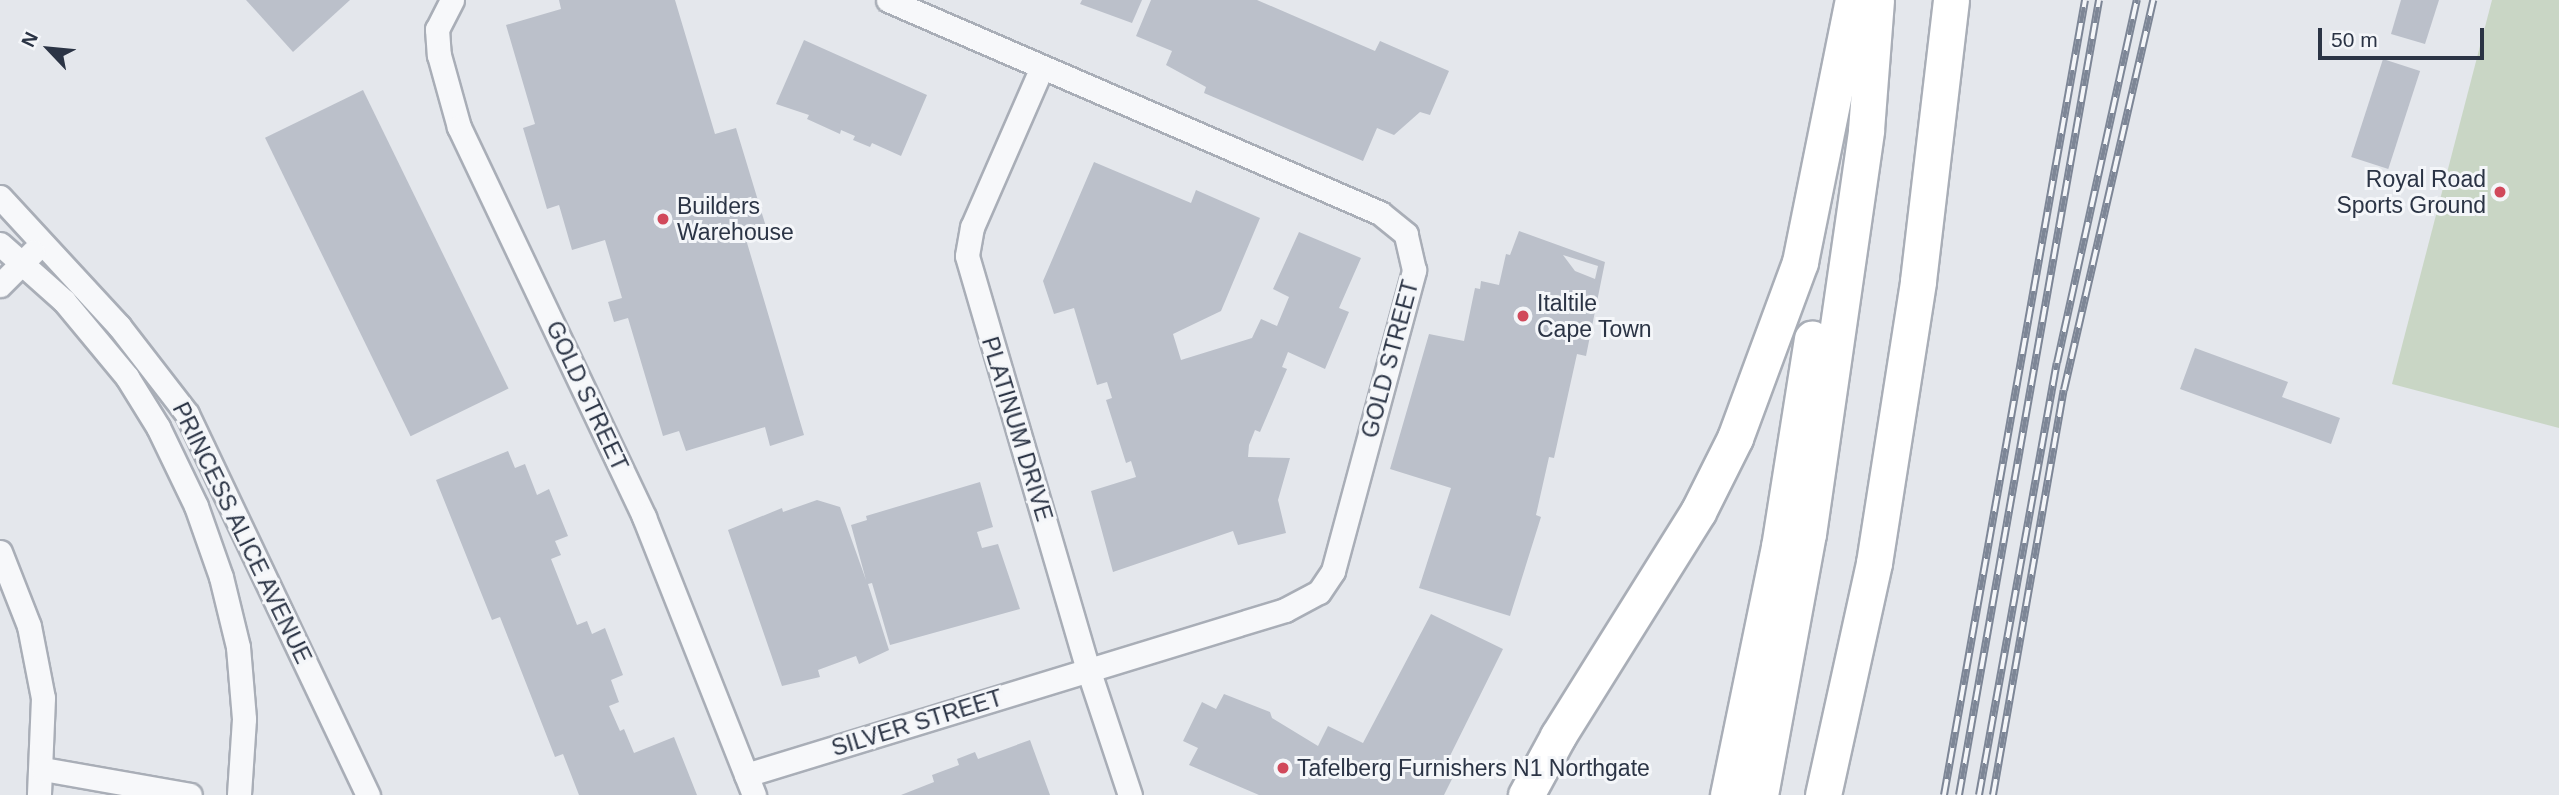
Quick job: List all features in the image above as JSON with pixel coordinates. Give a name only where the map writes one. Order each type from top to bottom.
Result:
[{"type":"highway","points":[[1527,795],[1558,736],[1698,512],[1735,438],[1800,262],[1853,0]]},
{"type":"highway","points":[[1760,795],[1808,534],[1866,130],[1876,0]]},
{"type":"highway","points":[[1823,795],[1874,563],[1918,281],[1951,0]]},
{"type":"highway","points":[[1728,795],[1779,547],[1821,287],[1866,130]]},
{"type":"highway","points":[[1833,795],[1836,737]]},
{"type":"street","name":"GOLD STREET","points":[[452,0],[437,29],[439,55],[459,127],[644,517],[750,785]]},
{"type":"street","name":"GOLD STREET","points":[[888,0],[1380,213],[1396,223],[1413,251],[1414,270],[1334,572],[1319,592],[1285,611],[1088,669]]},
{"type":"street","name":"PLATINUM DRIVE","points":[[1042,67],[972,227],[967,256],[1088,669],[1130,795]]},
{"type":"street","name":"PRINCESS ALICE AVENUE","points":[[0,197],[163,379],[203,444],[368,795]]},
{"type":"street","points":[[0,244],[22,262],[100,342],[143,401],[175,459],[212,552],[229,605],[243,690],[239,795]]},
{"type":"street","points":[[0,285],[43,244]]},
{"type":"street","points":[[212,552],[247,535]]},
{"type":"street","points":[[0,552],[29,626],[38,665],[43,698],[43,769],[39,795]]},
{"type":"street","name":"SILVER STREET","points":[[750,785],[1088,669]]},
{"type":"street","points":[[43,769],[190,795]]},
{"type":"green space","name":"Royal Road Sports Ground","points":[[2492,0],[2559,0],[2559,428],[2392,384]]},
{"type":"building","points":[[246,0],[350,0],[293,52]]},
{"type":"building","name":"Builders Warehouse","points":[[559,0],[675,0],[715,134],[736,128],[767,230],[745,236],[804,435],[770,446],[765,427],[686,451],[679,431],[663,436],[628,318],[614,322],[608,302],[622,298],[605,240],[572,250],[559,205],[547,209],[523,128],[535,124],[506,25],[561,9]]},
{"type":"building","points":[[1082,0],[1142,0],[1132,23],[1080,4]]},
{"type":"building","points":[[1151,0],[1257,0],[1375,51],[1380,41],[1449,71],[1430,115],[1420,112],[1394,135],[1377,128],[1363,161],[1204,93],[1206,87],[1166,65],[1172,51],[1136,36]]},
{"type":"building","points":[[2401,0],[2439,0],[2425,44],[2391,34]]},
{"type":"building","points":[[804,40],[927,95],[901,156],[872,143],[870,147],[853,140],[855,136],[841,130],[840,134],[807,119],[809,115],[776,104]]},
{"type":"building","points":[[2383,59],[2420,71],[2388,169],[2351,157]]},
{"type":"building","points":[[363,90],[509,388],[411,436],[265,138]]},
{"type":"building","points":[[1094,162],[1191,203],[1196,190],[1260,218],[1221,311],[1173,334],[1181,360],[1252,338],[1261,319],[1277,326],[1289,297],[1273,289],[1299,232],[1361,258],[1339,308],[1349,312],[1325,369],[1288,352],[1282,367],[1287,369],[1260,432],[1255,430],[1249,445],[1248,457],[1290,458],[1278,500],[1286,533],[1238,545],[1233,531],[1113,572],[1091,491],[1136,477],[1131,461],[1126,463],[1106,400],[1112,398],[1107,382],[1097,385],[1074,308],[1054,314],[1043,281]]},
{"type":"building","points":[[1519,231],[1605,262],[1586,356],[1577,354],[1554,458],[1549,457],[1536,515],[1541,517],[1510,616],[1419,588],[1451,488],[1390,469],[1429,334],[1464,341],[1475,288],[1480,289],[1481,281],[1499,285],[1506,254],[1510,255]],"holes":[[[1563,255],[1598,266],[1595,279],[1575,271]]]},
{"type":"building","points":[[2195,348],[2288,382],[2282,397],[2340,418],[2331,444],[2180,389]]},
{"type":"building","points":[[508,451],[515,468],[525,464],[537,495],[549,489],[568,536],[555,541],[561,555],[551,559],[577,625],[587,621],[592,634],[605,628],[623,675],[611,680],[619,702],[609,706],[620,731],[624,729],[634,753],[674,737],[697,795],[579,795],[563,754],[555,757],[500,617],[492,620],[436,480]]},
{"type":"building","points":[[980,482],[993,527],[977,532],[982,548],[998,544],[1020,609],[890,645],[872,583],[868,584],[889,650],[859,664],[856,656],[818,670],[820,677],[782,686],[728,530],[782,508],[783,512],[817,500],[840,507],[866,580],[851,525],[867,520],[866,516]]},
{"type":"building","points":[[1431,614],[1503,649],[1443,770],[1454,775],[1444,795],[1259,795],[1189,765],[1198,748],[1183,741],[1202,702],[1216,709],[1224,694],[1270,712],[1272,718],[1318,746],[1328,726],[1363,743]]},
{"type":"building","points":[[1030,740],[1050,795],[901,795],[934,782],[932,775],[959,765],[957,759],[975,752],[978,759]]},
{"type":"railway","points":[[1944,795],[2085,0]]},
{"type":"railway","points":[[1959,795],[2099,0]]},
{"type":"railway","points":[[1979,795],[2057,363],[2137,0]]},
{"type":"railway","points":[[1993,795],[2064,390],[2153,0]]},
{"type":"place","name":"Royal Road Sports Ground","points":[[2500,192]]},
{"type":"place","name":"Builders Warehouse","points":[[663,219]]},
{"type":"place","name":"Italtile Cape Town","points":[[1523,316]]},
{"type":"place","name":"Tafelberg Furnishers N1 Northgate","points":[[1283,768]]}]
